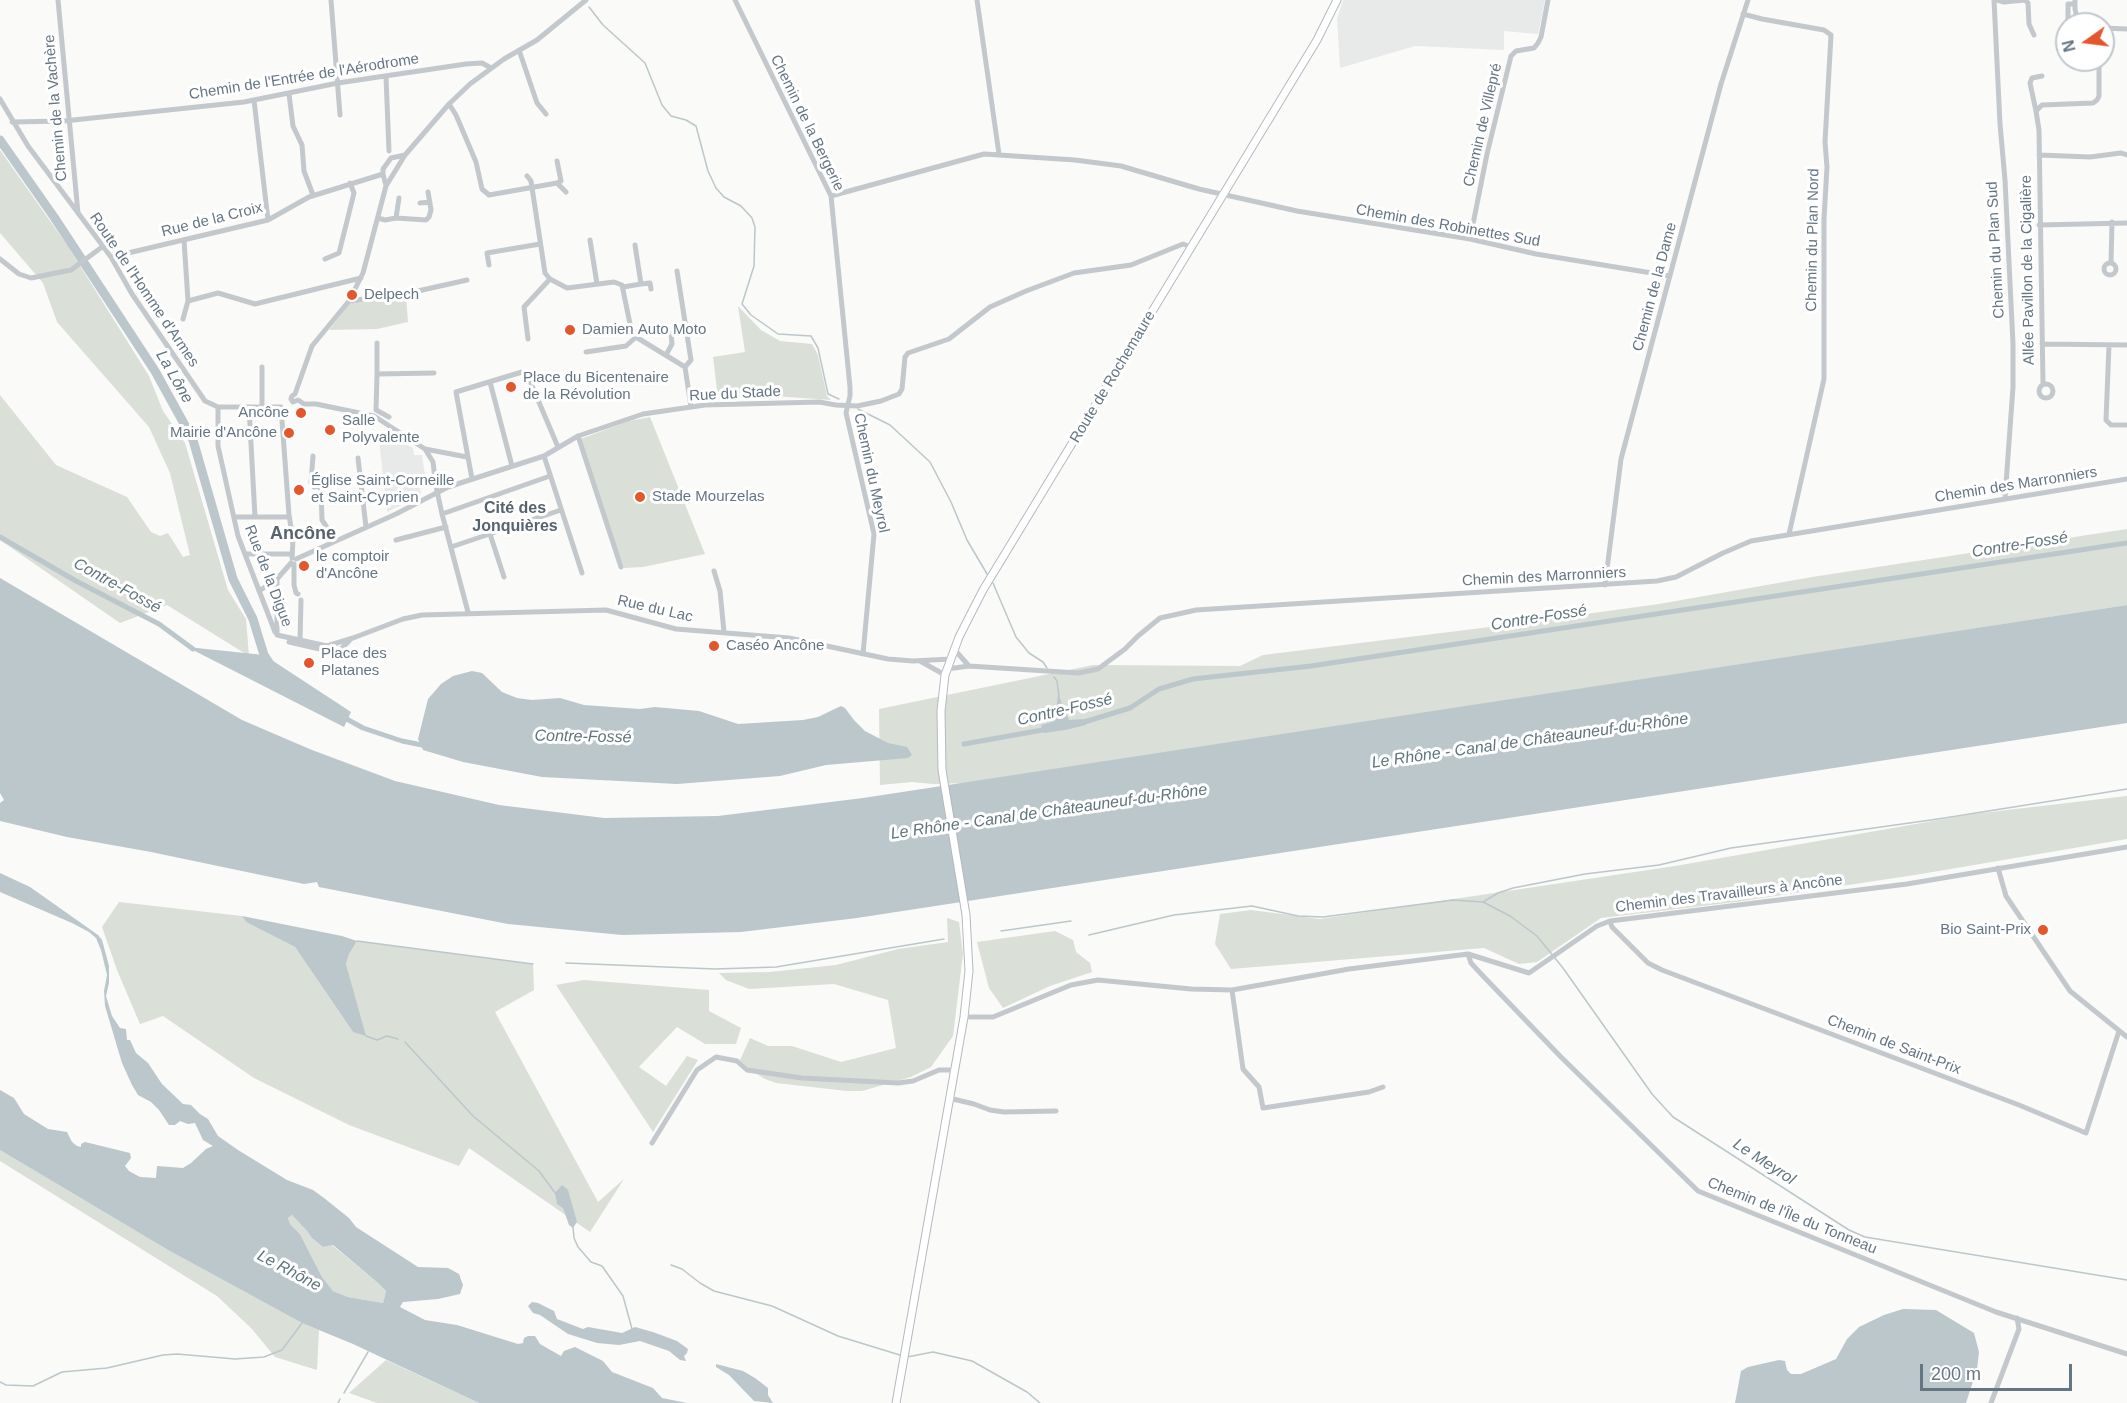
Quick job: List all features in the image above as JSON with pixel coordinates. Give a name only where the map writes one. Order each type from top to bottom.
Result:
[{"type":"main road","name":"Route de Rochemaure","points":[[896,1403],[964,1017],[969,971],[966,915],[942,770],[941,711],[946,672],[954,649],[983,590],[1317,40],[1336,0]]},
{"type":"street","name":"Chemin de la Vachère","points":[[58,0],[78,214]]},
{"type":"street","points":[[331,0],[340,116]]},
{"type":"street","points":[[218,407],[281,407],[295,398],[312,346],[349,301],[361,278],[386,186],[405,155],[449,104],[491,68],[537,40],[586,0]]},
{"type":"street","name":"Chemin de la Bergerie","points":[[735,0],[831,196],[849,376],[850,396],[846,405]]},
{"type":"street","points":[[977,0],[999,154]]},
{"type":"street","name":"Chemin de Villepré","points":[[1470,239],[1487,154],[1512,56],[1516,51],[1534,48],[1538,43],[1548,0]]},
{"type":"street","name":"Chemin de la Dame","points":[[1605,585],[1621,459],[1721,84],[1748,0]]},
{"type":"street","points":[[1995,0],[2004,2],[2025,0],[2028,3],[2029,24],[2034,35]]},
{"type":"street","name":"Chemin du Plan Sud","points":[[1995,0],[2000,124],[2006,180],[2013,354],[2005,498]]},
{"type":"street","points":[[2068,12],[2068,4],[2075,2]]},
{"type":"street","name":"Chemin du Plan Nord","points":[[1743,14],[1824,30],[1831,35],[1825,142],[1827,168],[1824,219],[1824,379],[1789,534]]},
{"type":"street","points":[[519,50],[537,103],[546,114]]},
{"type":"street","name":"Chemin de l'Entrée de l'Aérodrome","points":[[12,122],[69,120],[254,100],[338,83],[466,64],[482,63],[491,68]]},
{"type":"street","points":[[2036,111],[2042,105],[2093,103],[2100,96],[2099,72]]},
{"type":"street","name":"Allée Pavillon de la Cigalière","points":[[2042,76],[2032,78],[2030,83],[2039,130],[2043,385]]},
{"type":"street","points":[[386,77],[390,151],[394,158]]},
{"type":"street","points":[[289,94],[292,126],[302,145],[304,171],[313,195]]},
{"type":"street","name":"Route de l'Homme d'Armes","points":[[0,99],[12,122],[111,257],[132,294],[205,400],[218,407]]},
{"type":"street","points":[[254,100],[268,220]]},
{"type":"street","points":[[449,104],[476,162],[482,189],[489,195],[557,183],[561,181],[557,161]]},
{"type":"street","points":[[2039,155],[2090,157],[2121,153],[2127,155]]},
{"type":"street","name":"Chemin des Robinettes Sud","points":[[831,196],[984,154],[1107,164],[1257,203],[1670,276]]},
{"type":"street","points":[[386,186],[383,176],[394,158],[405,155]]},
{"type":"street","points":[[394,158],[401,158],[401,163]]},
{"type":"street","name":"Rue de la Croix","points":[[111,257],[268,220],[313,195],[350,183],[392,176]]},
{"type":"street","points":[[527,176],[531,187],[545,273],[550,279],[567,288],[614,282],[623,287],[650,283],[651,289]]},
{"type":"street","points":[[325,258],[339,253],[354,193],[350,183]]},
{"type":"street","points":[[557,183],[566,192]]},
{"type":"street","points":[[378,218],[426,220],[429,217],[428,192]]},
{"type":"street","points":[[396,218],[399,198]]},
{"type":"street","points":[[420,203],[430,202]]},
{"type":"street","points":[[2112,222],[2112,264]]},
{"type":"street","points":[[2039,225],[2127,223]]},
{"type":"street","points":[[183,319],[188,301],[184,240]]},
{"type":"street","points":[[590,240],[597,284]]},
{"type":"street","points":[[489,265],[487,253],[540,244]]},
{"type":"street","name":"Rue du Stade","points":[[259,591],[277,579],[293,560],[438,492],[544,456],[578,436],[643,414],[691,407],[819,402],[857,406],[871,404],[899,393],[904,384],[905,357],[908,353],[948,339],[976,316],[1003,300],[1074,273],[1131,265],[1184,244],[1191,247]]},
{"type":"street","points":[[635,245],[641,284]]},
{"type":"street","points":[[0,259],[24,277],[42,276],[75,267],[102,247]]},
{"type":"street","points":[[677,271],[692,360],[685,367]]},
{"type":"street","points":[[188,301],[218,294],[255,304],[361,278]]},
{"type":"street","points":[[528,339],[524,307],[550,279]]},
{"type":"street","points":[[349,301],[409,293],[467,280]]},
{"type":"street","points":[[623,287],[630,324],[636,337],[685,367],[691,407]]},
{"type":"street","points":[[666,355],[672,344],[671,333]]},
{"type":"street","points":[[586,352],[626,346],[636,337]]},
{"type":"street","points":[[375,413],[377,343]]},
{"type":"street","points":[[2042,344],[2127,345]]},
{"type":"street","points":[[2109,345],[2106,420],[2112,425],[2127,425]]},
{"type":"street","points":[[262,366],[262,407]]},
{"type":"street","points":[[472,479],[456,392],[522,372],[527,374],[558,447]]},
{"type":"street","points":[[377,374],[434,373]]},
{"type":"street","points":[[490,382],[512,466]]},
{"type":"street","points":[[295,398],[304,404],[375,413],[389,417]]},
{"type":"street","name":"Chemin du Meyrol","points":[[846,405],[874,534],[863,654]]},
{"type":"street","name":"Rue de la Digue","points":[[218,407],[218,446],[234,517],[245,554],[277,636],[282,640],[337,653],[353,638]]},
{"type":"street","points":[[249,407],[255,517]]},
{"type":"street","points":[[281,407],[289,517],[293,540],[294,585],[300,597],[300,641]]},
{"type":"street","points":[[375,413],[425,449],[430,456],[442,514],[468,612]]},
{"type":"street","points":[[578,436],[621,567]]},
{"type":"street","points":[[425,449],[467,457]]},
{"type":"street","points":[[313,456],[311,483],[314,487],[319,486],[321,490],[322,520],[336,541]]},
{"type":"street","points":[[544,456],[582,573]]},
{"type":"street","points":[[358,458],[366,527]]},
{"type":"street","points":[[442,514],[550,476]]},
{"type":"street","name":"Chemin des Marronniers","points":[[946,672],[969,666],[1063,673],[1098,669],[1125,650],[1160,618],[1196,610],[1605,585],[1668,579],[1751,541],[2127,479]]},
{"type":"street","points":[[451,547],[561,510]]},
{"type":"street","points":[[234,517],[289,517]]},
{"type":"street","points":[[396,540],[446,527]]},
{"type":"street","points":[[490,534],[504,578]]},
{"type":"street","points":[[245,554],[293,560]]},
{"type":"street","points":[[714,571],[720,591],[724,632]]},
{"type":"street","points":[[277,579],[277,636],[327,646],[353,638]]},
{"type":"street","name":"Rue du Lac","points":[[353,638],[403,619],[422,615],[606,610],[676,629],[789,638],[888,659],[951,659]]},
{"type":"street","points":[[954,649],[969,666]]},
{"type":"street","points":[[918,660],[946,672]]},
{"type":"street","name":"Chemin des Travailleurs à Ancône","points":[[964,1017],[993,1017],[1071,985],[1098,980],[1191,989],[1232,990],[1349,969],[1468,954],[1528,974],[1597,926],[1610,921],[1896,886],[2127,847]]},
{"type":"street","points":[[1998,868],[2006,896],[2070,991],[2127,1037]]},
{"type":"street","name":"Chemin de Saint-Prix","points":[[1610,921],[1612,927],[1648,963],[1662,970],[2086,1132],[2119,1031]]},
{"type":"street","name":"Chemin de l'Île du Tonneau","points":[[1468,954],[1471,963],[1561,1057],[1698,1191],[1996,1312],[2127,1354]]},
{"type":"street","points":[[1232,990],[1243,1069],[1258,1087],[1263,1107],[1369,1092],[1383,1087]]},
{"type":"street","points":[[652,1143],[697,1070],[716,1057],[737,1061],[747,1070],[802,1078],[898,1083],[913,1082],[939,1070],[954,1070]]},
{"type":"street","points":[[949,1098],[1004,1112],[1056,1111]]},
{"type":"street","points":[[1991,1403],[2019,1329],[2017,1318]]},
{"type":"shaded area","points":[[1343,0],[1545,0],[1538,34],[1504,31],[1504,50],[1415,46],[1340,68],[1337,19]]},
{"type":"shaded area","points":[[0,150],[67,245],[149,376],[163,411],[185,443],[228,590],[246,619],[249,656],[167,605],[120,623],[0,540],[0,395],[56,465],[127,497],[151,532],[160,536],[168,533],[183,557],[190,555],[170,473],[149,427],[57,322],[43,283],[0,233]]},
{"type":"shaded area","points":[[406,296],[408,322],[377,329],[329,330],[350,303]]},
{"type":"shaded area","points":[[738,306],[761,330],[780,341],[812,344],[818,355],[827,396],[831,400],[759,395],[718,398],[713,357],[745,352]]},
{"type":"shaded area","name":"Stade Mourzelas","points":[[650,417],[705,554],[643,567],[624,568],[578,440],[629,421]]},
{"type":"shaded area","points":[[379,440],[402,442],[413,448],[414,455],[422,455],[425,476],[419,477],[421,496],[387,512]]},
{"type":"shaded area","points":[[2127,529],[2127,605],[968,783],[912,782],[880,785],[879,709],[1093,665],[1240,666],[1263,655],[1659,604],[1812,577]]},
{"type":"shaded area","points":[[2127,796],[2127,839],[1736,902],[1601,918],[1537,962],[1519,964],[1484,948],[1231,969],[1215,944],[1220,914],[1251,910],[1320,919],[1675,866],[1973,814]]},
{"type":"shaded area","points":[[119,902],[242,916],[246,922],[295,947],[353,1032],[365,1035],[346,964],[357,941],[533,964],[534,990],[495,1012],[598,1202],[624,1179],[590,1232],[469,1148],[459,1166],[349,1125],[254,1078],[163,1016],[140,1024],[102,927]]},
{"type":"shaded area","points":[[947,918],[959,922],[963,954],[953,1036],[931,1067],[911,1077],[862,1091],[847,1091],[776,1083],[749,1069],[740,1060],[750,1038],[768,1046],[792,1046],[841,1062],[896,1048],[888,1000],[834,984],[749,989],[726,980],[719,973],[770,972],[836,965],[898,949],[948,942]]},
{"type":"shaded area","points":[[1055,931],[1073,940],[1076,952],[1090,963],[1092,972],[1050,986],[1003,1008],[989,988],[977,942]]},
{"type":"shaded area","points":[[584,980],[709,990],[709,1011],[741,1028],[736,1044],[705,1044],[677,1027],[639,1067],[666,1086],[687,1056],[698,1060],[653,1132],[556,985]]},
{"type":"shaded area","points":[[0,1150],[168,1250],[319,1330],[317,1370],[275,1357],[252,1329],[217,1296],[0,1161]]},
{"type":"shaded area","points":[[292,1215],[323,1247],[332,1245],[378,1283],[386,1291],[383,1303],[348,1297],[333,1291],[322,1277],[300,1234],[290,1224],[288,1218]]},
{"type":"shaded area","points":[[386,1360],[479,1403],[377,1403],[349,1393]]},
{"type":"water","name":"Le Rhône - Canal de Châteauneuf-du-Rhône","points":[[0,578],[242,720],[312,750],[395,781],[499,805],[604,818],[718,816],[863,798],[2127,605],[2127,723],[857,918],[741,932],[622,935],[508,924],[319,887],[317,882],[304,884],[67,837],[0,821],[0,803],[4,800],[0,793]]},
{"type":"water","points":[[187,647],[264,655],[351,712],[344,727]]},
{"type":"water","points":[[472,671],[482,673],[502,692],[517,698],[532,700],[560,698],[584,705],[699,711],[738,724],[803,720],[818,717],[841,706],[865,731],[888,743],[907,747],[912,755],[908,758],[826,765],[780,776],[677,784],[542,777],[463,762],[423,750],[418,739],[428,699],[441,684],[453,676]]},
{"type":"water","points":[[1058,694],[1069,720],[1085,719],[1086,725],[1044,733],[1041,725],[1055,721]]},
{"type":"water","points":[[0,873],[30,887],[98,935],[102,940],[109,966],[106,996],[112,1016],[120,1028],[126,1029],[127,1040],[130,1040],[136,1053],[148,1063],[162,1084],[183,1104],[191,1105],[208,1119],[218,1136],[287,1180],[313,1190],[349,1218],[356,1227],[418,1267],[448,1268],[459,1274],[463,1285],[460,1294],[438,1299],[403,1302],[400,1307],[425,1320],[457,1325],[518,1344],[523,1343],[524,1338],[528,1336],[535,1336],[540,1344],[561,1356],[564,1351],[575,1347],[603,1361],[612,1372],[653,1388],[662,1398],[687,1403],[479,1403],[353,1344],[302,1323],[168,1250],[0,1150],[0,1090],[14,1098],[24,1114],[48,1129],[67,1132],[77,1146],[81,1147],[81,1144],[85,1142],[130,1153],[131,1158],[125,1166],[140,1177],[156,1178],[157,1166],[183,1168],[213,1146],[203,1140],[195,1123],[188,1124],[180,1121],[175,1125],[169,1125],[159,1110],[151,1102],[138,1095],[132,1085],[122,1063],[105,1006],[104,991],[107,975],[96,938],[72,923],[0,892]],"holes":[[[292,1215],[323,1247],[333,1245],[378,1283],[386,1291],[383,1303],[348,1297],[333,1291],[322,1277],[300,1234],[290,1224],[288,1218]]]},
{"type":"water","points":[[242,916],[357,941],[346,964],[366,1036],[353,1032],[295,947],[246,922]]},
{"type":"water","points":[[562,1185],[568,1190],[577,1222],[573,1228],[569,1225],[563,1208],[557,1204],[555,1193]]},
{"type":"water","points":[[532,1302],[554,1311],[557,1319],[583,1329],[588,1327],[622,1333],[635,1327],[677,1341],[688,1349],[684,1356],[686,1361],[680,1360],[669,1351],[640,1341],[619,1345],[597,1343],[568,1334],[540,1315],[533,1313],[528,1306]]},
{"type":"water","points":[[1903,1309],[1936,1310],[1974,1333],[1979,1352],[1977,1369],[1966,1403],[1735,1403],[1741,1371],[1748,1367],[1779,1360],[1785,1361],[1787,1370],[1791,1374],[1801,1374],[1836,1359],[1847,1339],[1859,1327]]},
{"type":"water","points":[[716,1364],[743,1371],[755,1378],[768,1388],[768,1395],[773,1403],[754,1401],[729,1375],[716,1367]]},
{"type":"waterway","points":[[589,7],[603,25],[645,63],[662,105],[671,116],[686,120],[696,126],[708,171],[716,188],[724,197],[741,206],[752,218],[755,227],[754,266],[742,304],[751,315],[778,334],[811,336],[818,348],[828,394],[839,399]]},
{"type":"waterway","name":"La Lône","points":[[0,140],[54,217],[155,371],[193,440],[233,579],[253,619],[264,655],[270,664]]},
{"type":"waterway","points":[[858,409],[890,425],[930,462],[951,502],[967,540],[987,574]]},
{"type":"waterway","name":"Contre-Fossé","points":[[0,537],[76,581],[159,624],[193,649]]},
{"type":"waterway","name":"Contre-Fossé","points":[[1081,723],[1130,708],[1159,689],[1193,679],[1311,666],[2127,543]]},
{"type":"waterway","points":[[993,583],[1016,637],[1029,653],[1043,662],[1047,668]]},
{"type":"waterway","points":[[1054,677],[1057,681],[1059,696]]},
{"type":"waterway","name":"Contre-Fossé","points":[[343,717],[363,728],[402,741],[427,746]]},
{"type":"waterway","name":"Contre-Fossé","points":[[964,744],[1048,729]]},
{"type":"waterway","points":[[1089,935],[1174,915],[1252,906],[1298,916],[1323,917],[1453,900],[1483,902],[1498,893],[1513,888],[1585,874],[1659,865],[1731,848],[1938,819],[2127,789]]},
{"type":"waterway","name":"Le Meyrol","points":[[1483,902],[1510,916],[1537,936],[1563,968],[1652,1094],[1673,1117],[1849,1230],[1865,1237],[2127,1280]]},
{"type":"waterway","points":[[1001,931],[1071,921]]},
{"type":"waterway","points":[[566,963],[715,969],[776,967],[944,939]]},
{"type":"waterway","points":[[357,941],[533,964]]},
{"type":"waterway","points":[[366,1036],[377,1040],[387,1036],[398,1039]]},
{"type":"waterway","points":[[405,1042],[473,1116],[539,1171],[556,1194]]},
{"type":"waterway","points":[[573,1227],[578,1247],[591,1262],[602,1266],[623,1296],[632,1329]]},
{"type":"waterway","points":[[671,1265],[682,1269],[714,1291],[772,1306],[838,1336],[903,1356]]},
{"type":"waterway","name":"Le Rhône","points":[[287,1286],[320,1305]]},
{"type":"waterway","points":[[0,1382],[6,1385],[33,1386],[62,1372],[107,1368],[163,1355],[235,1359],[264,1357],[282,1350],[302,1323]]},
{"type":"waterway","points":[[344,1393],[368,1352]]},
{"type":"waterway","points":[[907,1357],[933,1352],[972,1361],[1027,1392],[1040,1403]]},
{"type":"waterway","points":[[338,1403],[340,1399]]},
{"type":"place","name":"Delpech","points":[[352,295]]},
{"type":"place","name":"Damien Auto Moto","points":[[570,330]]},
{"type":"place","name":"Place du Bicentenaire de la Révolution","points":[[511,387]]},
{"type":"place","name":"Ancône","points":[[301,413]]},
{"type":"place","name":"Salle Polyvalente","points":[[330,430]]},
{"type":"place","name":"Mairie d'Ancône","points":[[289,433]]},
{"type":"place","name":"Église Saint-Corneille et Saint-Cyprien","points":[[299,490]]},
{"type":"place","name":"Stade Mourzelas","points":[[640,497]]},
{"type":"place","name":"le comptoir d'Ancône","points":[[304,566]]},
{"type":"place","name":"Caséo Ancône","points":[[714,646]]},
{"type":"place","name":"Place des Platanes","points":[[309,663]]},
{"type":"place","name":"Bio Saint-Prix","points":[[2043,930]]},
{"type":"district","name":"Cité des Jonquières","points":[[515,518]]},
{"type":"district","name":"Ancône","points":[[303,534]]}]
